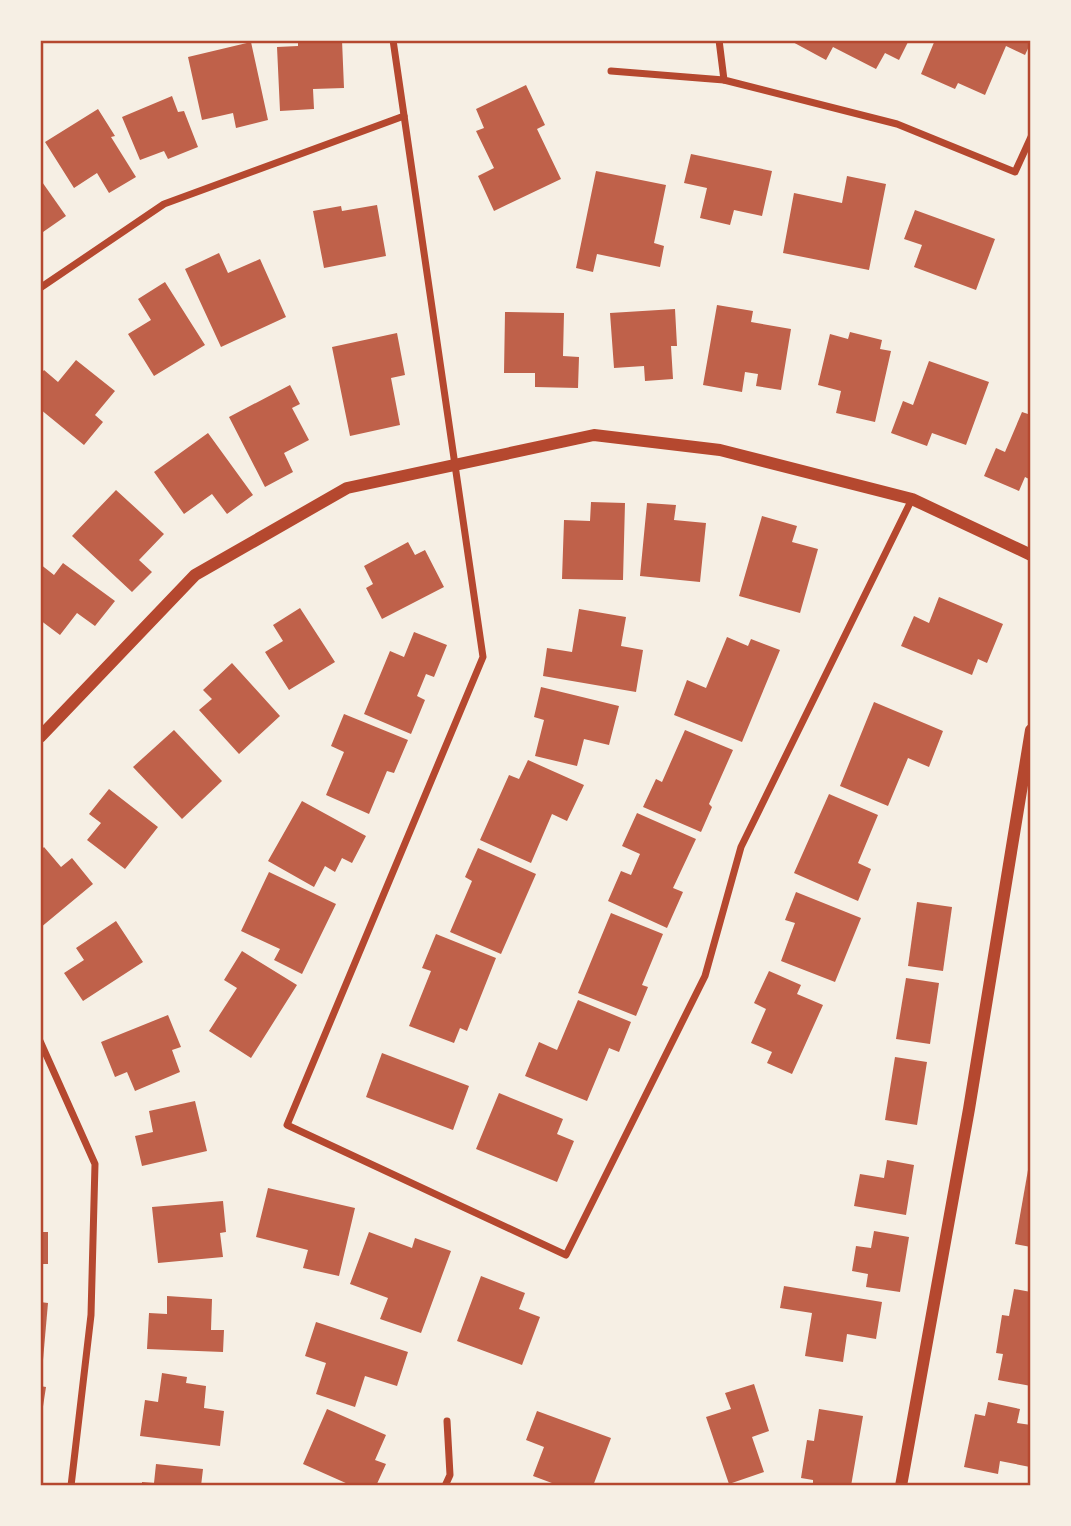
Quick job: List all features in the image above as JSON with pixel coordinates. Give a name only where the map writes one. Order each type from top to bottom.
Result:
[{"type":"street","points":[[393,40],[483,657],[287,1125],[566,1255],[705,976],[741,847],[912,499]]},
{"type":"street","points":[[719,40],[723,80]]},
{"type":"street","points":[[611,71],[723,80],[897,124],[1015,172],[1031,137]]},
{"type":"street","points":[[40,288],[164,204],[404,116]]},
{"type":"street","points":[[40,737],[195,575],[346,488],[594,435],[720,450],[912,499],[1031,555]]},
{"type":"street","points":[[901,1486],[969,1110],[1031,730]]},
{"type":"street","points":[[40,1041],[95,1164],[92,1315],[71,1486]]},
{"type":"street","points":[[445,1486],[450,1475],[447,1421]]},
{"type":"building","points":[[298,40],[342,40],[344,88],[313,89],[314,109],[280,111],[277,47],[298,46]]},
{"type":"building","points":[[789,40],[909,40],[899,60],[885,53],[876,69],[833,47],[826,60]]},
{"type":"building","points":[[935,40],[1031,42],[1025,55],[1006,46],[985,95],[958,83],[955,89],[921,74]]},
{"type":"building","points":[[251,42],[268,120],[236,128],[233,113],[202,120],[188,57]]},
{"type":"building","points":[[526,85],[545,125],[537,129],[561,179],[494,211],[478,176],[494,168],[476,131],[484,128],[476,109]]},
{"type":"building","points":[[172,96],[178,112],[184,111],[198,147],[168,159],[164,151],[140,160],[122,117]]},
{"type":"building","points":[[98,109],[115,136],[111,137],[136,177],[109,193],[97,173],[74,188],[45,142]]},
{"type":"building","points":[[691,154],[772,171],[762,216],[734,210],[730,225],[700,218],[707,188],[684,183]]},
{"type":"building","points":[[596,171],[666,185],[654,243],[664,246],[660,267],[597,254],[593,272],[576,268]]},
{"type":"building","points":[[847,176],[886,184],[869,270],[783,253],[794,193],[842,203]]},
{"type":"building","points":[[40,179],[66,216],[43,232],[40,228]]},
{"type":"building","points":[[377,205],[386,256],[324,268],[313,211],[341,206],[342,211]]},
{"type":"building","points":[[915,210],[995,239],[976,290],[914,267],[922,245],[904,239]]},
{"type":"building","points":[[219,253],[228,273],[260,259],[286,317],[221,347],[185,269]]},
{"type":"building","points":[[165,282],[205,345],[154,376],[128,334],[151,320],[138,299]]},
{"type":"building","points":[[717,305],[753,311],[751,322],[791,329],[781,390],[756,386],[758,374],[745,372],[742,392],[703,385]]},
{"type":"building","points":[[675,309],[677,346],[671,346],[673,379],[645,381],[644,366],[614,368],[610,313]]},
{"type":"building","points":[[505,312],[564,313],[563,356],[579,357],[578,388],[535,387],[535,373],[504,373]]},
{"type":"building","points":[[850,332],[882,340],[880,349],[891,351],[875,422],[836,413],[841,391],[818,385],[830,334],[848,339]]},
{"type":"building","points":[[397,333],[405,375],[391,378],[400,425],[350,436],[332,347]]},
{"type":"building","points":[[76,360],[115,391],[95,415],[103,422],[84,445],[40,409],[40,375],[44,370],[58,382]]},
{"type":"building","points":[[929,361],[989,382],[966,445],[932,433],[927,446],[891,433],[903,401],[913,405]]},
{"type":"building","points":[[290,385],[300,404],[292,408],[309,440],[284,453],[293,472],[265,487],[229,417]]},
{"type":"building","points":[[1022,412],[1031,415],[1031,480],[1025,477],[1019,491],[984,476],[996,448],[1005,452]]},
{"type":"building","points":[[208,433],[253,495],[227,514],[212,494],[184,514],[154,472]]},
{"type":"building","points":[[116,490],[164,534],[139,560],[152,572],[132,592],[72,536]]},
{"type":"building","points":[[591,502],[625,503],[623,580],[562,579],[564,520],[590,521]]},
{"type":"building","points":[[647,503],[676,505],[674,520],[706,523],[700,582],[640,576]]},
{"type":"building","points":[[762,516],[797,526],[792,542],[818,549],[800,613],[739,596]]},
{"type":"building","points":[[408,542],[415,555],[425,550],[444,587],[382,619],[366,588],[373,584],[364,566]]},
{"type":"building","points":[[63,563],[115,601],[95,626],[77,613],[60,635],[40,620],[40,564],[54,575]]},
{"type":"building","points":[[939,597],[1003,624],[987,663],[978,659],[972,675],[901,646],[914,616],[929,623]]},
{"type":"building","points":[[300,608],[335,662],[289,690],[265,652],[283,641],[273,625]]},
{"type":"building","points":[[579,609],[626,617],[621,646],[643,650],[636,692],[543,676],[547,648],[572,652]]},
{"type":"building","points":[[414,632],[447,645],[434,677],[426,674],[417,696],[425,700],[411,734],[364,714],[390,651],[404,657]]},
{"type":"building","points":[[727,637],[748,646],[751,639],[780,650],[742,742],[674,715],[687,680],[706,688]]},
{"type":"building","points":[[232,663],[280,716],[239,754],[199,710],[212,699],[203,690]]},
{"type":"building","points":[[541,687],[619,706],[609,745],[584,739],[577,766],[535,756],[544,720],[534,717]]},
{"type":"building","points":[[874,702],[943,731],[929,767],[908,758],[888,806],[840,786]]},
{"type":"building","points":[[344,714],[408,740],[394,773],[387,771],[369,814],[326,795],[344,752],[331,746]]},
{"type":"building","points":[[174,730],[222,781],[182,819],[133,767]]},
{"type":"building","points":[[685,730],[733,750],[709,804],[712,807],[701,832],[643,807],[656,779],[662,782]]},
{"type":"building","points":[[528,760],[584,785],[567,821],[552,814],[531,863],[480,840],[509,775],[519,779]]},
{"type":"building","points":[[109,789],[158,827],[125,869],[87,840],[101,823],[89,814]]},
{"type":"building","points":[[829,794],[878,815],[858,863],[871,869],[858,901],[794,873]]},
{"type":"building","points":[[302,801],[366,836],[352,863],[342,858],[335,872],[325,866],[314,887],[268,861]]},
{"type":"building","points":[[637,813],[696,839],[673,888],[683,892],[667,928],[608,901],[621,871],[631,875],[640,854],[622,846]]},
{"type":"building","points":[[44,847],[61,867],[72,858],[93,884],[40,928],[40,851]]},
{"type":"building","points":[[478,848],[536,874],[501,954],[450,932],[472,881],[465,877]]},
{"type":"building","points":[[269,872],[336,904],[302,974],[274,960],[280,949],[241,931]]},
{"type":"building","points":[[796,892],[861,918],[835,982],[781,961],[795,923],[785,920]]},
{"type":"building","points":[[917,902],[952,907],[943,971],[908,966]]},
{"type":"building","points":[[611,913],[663,934],[642,985],[648,987],[636,1016],[578,993]]},
{"type":"building","points":[[116,921],[143,962],[83,1001],[64,973],[84,960],[76,948]]},
{"type":"building","points":[[436,934],[496,958],[467,1031],[460,1028],[454,1043],[409,1026],[431,971],[422,968]]},
{"type":"building","points":[[242,951],[297,985],[251,1058],[209,1031],[237,988],[224,980]]},
{"type":"building","points":[[769,971],[801,985],[797,994],[823,1005],[792,1074],[767,1063],[772,1052],[751,1043],[766,1009],[754,1003]]},
{"type":"building","points":[[906,978],[939,983],[930,1044],[896,1039]]},
{"type":"building","points":[[578,1000],[631,1022],[619,1052],[609,1048],[587,1101],[525,1076],[539,1042],[557,1050]]},
{"type":"building","points":[[168,1015],[181,1047],[172,1050],[180,1072],[135,1091],[127,1072],[115,1077],[101,1042]]},
{"type":"building","points":[[382,1053],[469,1086],[453,1130],[366,1097]]},
{"type":"building","points":[[895,1057],[927,1062],[917,1125],[885,1120]]},
{"type":"building","points":[[499,1093],[563,1119],[557,1134],[574,1141],[557,1182],[476,1149]]},
{"type":"building","points":[[195,1101],[207,1151],[142,1166],[135,1136],[153,1132],[149,1111]]},
{"type":"building","points":[[887,1160],[914,1165],[906,1215],[854,1206],[860,1174],[884,1178]]},
{"type":"building","points":[[1028,1170],[1031,1170],[1031,1247],[1015,1244]]},
{"type":"building","points":[[268,1188],[355,1208],[339,1276],[303,1268],[308,1250],[256,1237]]},
{"type":"building","points":[[223,1201],[226,1232],[220,1233],[223,1257],[158,1263],[152,1207]]},
{"type":"building","points":[[874,1231],[909,1237],[900,1292],[866,1287],[868,1274],[852,1271],[856,1246],[871,1248]]},
{"type":"building","points":[[40,1232],[48,1232],[48,1264],[40,1264]]},
{"type":"building","points":[[369,1232],[412,1248],[415,1238],[451,1251],[421,1333],[380,1319],[388,1298],[350,1284]]},
{"type":"building","points":[[481,1276],[525,1293],[519,1309],[540,1317],[522,1365],[457,1341]]},
{"type":"building","points":[[784,1286],[882,1302],[876,1339],[847,1334],[843,1362],[805,1356],[812,1313],[780,1308]]},
{"type":"building","points":[[1014,1289],[1031,1292],[1031,1386],[998,1380],[1003,1354],[996,1353],[1002,1315],[1009,1316]]},
{"type":"building","points":[[167,1296],[212,1299],[211,1330],[224,1330],[223,1352],[147,1349],[149,1313],[167,1314]]},
{"type":"building","points":[[40,1302],[48,1303],[43,1360],[40,1360]]},
{"type":"building","points":[[316,1322],[408,1352],[397,1386],[365,1376],[355,1407],[316,1394],[326,1363],[305,1356]]},
{"type":"building","points":[[162,1373],[187,1377],[186,1383],[206,1386],[204,1408],[224,1411],[220,1446],[140,1436],[145,1400],[158,1402]]},
{"type":"building","points":[[754,1384],[769,1431],[752,1437],[764,1472],[729,1484],[706,1417],[731,1409],[725,1393]]},
{"type":"building","points":[[40,1386],[46,1387],[42,1413],[40,1413]]},
{"type":"building","points":[[988,1402],[1020,1409],[1017,1423],[1031,1425],[1030,1467],[1000,1461],[998,1474],[964,1467],[975,1414],[985,1416]]},
{"type":"building","points":[[327,1409],[386,1435],[375,1460],[386,1464],[376,1486],[347,1486],[348,1484],[303,1464]]},
{"type":"building","points":[[819,1409],[863,1416],[851,1486],[813,1486],[813,1480],[801,1478],[807,1440],[814,1441]]},
{"type":"building","points":[[537,1411],[611,1438],[593,1486],[560,1486],[533,1476],[544,1447],[526,1440]]},
{"type":"building","points":[[156,1464],[203,1469],[201,1486],[142,1486],[142,1482],[154,1483]]}]
